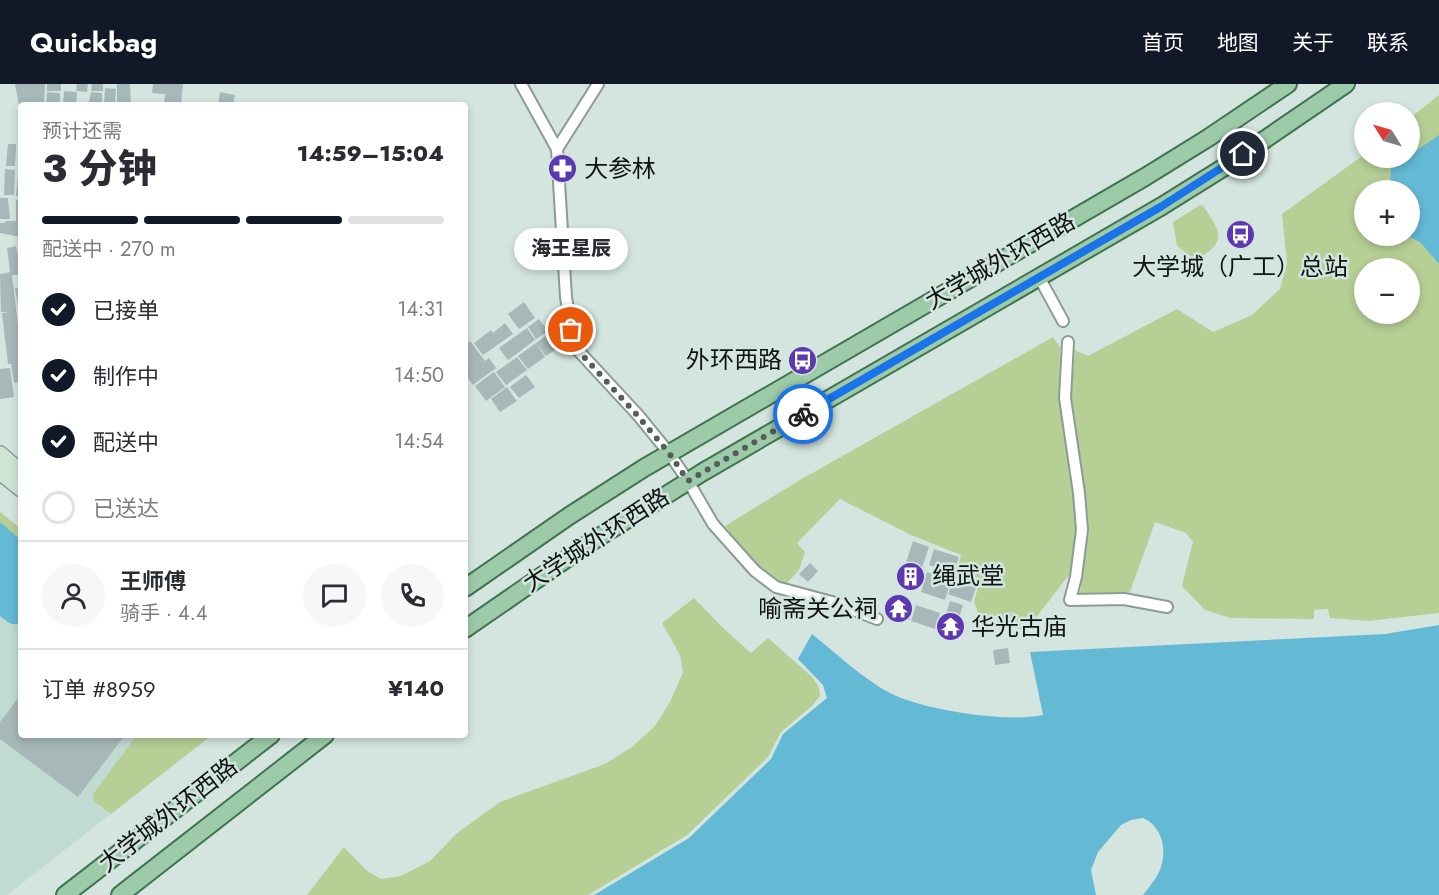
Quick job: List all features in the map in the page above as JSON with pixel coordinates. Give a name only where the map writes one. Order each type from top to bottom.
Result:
[{"type":"main road","name":"大学城外环西路","points":[[468,586],[569,516],[669,453],[1145,177],[1288,84]]},
{"type":"main road","name":"大学城外环西路","points":[[468,627],[588,544],[688,481],[1226,166],[1346,84]]},
{"type":"main road","points":[[0,454],[18,469]]},
{"type":"main road","points":[[0,472],[18,487]]},
{"type":"main road","name":"大学城外环西路","points":[[65,895],[266,738]]},
{"type":"main road","name":"大学城外环西路","points":[[120,895],[320,738]]},
{"type":"street","points":[[521,84],[557,149],[566,297],[574,346],[669,453],[713,524],[755,571],[776,587],[839,604],[878,619]]},
{"type":"street","points":[[557,149],[598,84]]},
{"type":"street","points":[[1039,277],[1063,321]]},
{"type":"street","points":[[1068,342],[1065,398],[1082,530],[1077,577],[1070,600],[1124,599],[1167,607]]},
{"type":"shaded area","points":[[0,512],[18,527],[18,738],[208,738],[7,895],[0,895]]},
{"type":"green space","points":[[1439,95],[1439,613],[1368,621],[1330,618],[1328,609],[1314,610],[1314,619],[1231,618],[1205,610],[1182,586],[1193,542],[1186,533],[1155,522],[1130,592],[1080,593],[1088,531],[1071,399],[1075,350],[1088,356],[1177,309],[1213,332],[1252,315],[1280,289],[1287,263],[1282,214],[1354,162],[1354,168],[1420,168],[1420,110]]},
{"type":"green space","points":[[1200,205],[1214,223],[1218,236],[1213,248],[1196,260],[1177,246],[1173,222]]},
{"type":"green space","points":[[1053,337],[1060,347],[1059,396],[1075,498],[1077,529],[1069,575],[1027,629],[1018,629],[1013,612],[994,616],[996,630],[983,625],[974,602],[978,587],[954,579],[961,555],[911,535],[840,499],[797,543],[805,552],[799,570],[786,584],[777,581],[760,568],[725,526],[800,480]]},
{"type":"green space","points":[[0,512],[18,527],[18,537],[0,522]]},
{"type":"green space","points":[[694,598],[751,653],[768,638],[811,676],[819,687],[820,696],[812,706],[781,732],[768,757],[687,835],[588,895],[307,895],[344,847],[367,871],[381,879],[401,876],[430,861],[456,834],[500,802],[605,764],[632,747],[655,726],[671,700],[683,672],[680,655],[662,623]]},
{"type":"green space","points":[[135,738],[208,738],[111,814],[94,801],[93,794]]},
{"type":"water","points":[[1439,135],[1439,264],[1420,242],[1420,180],[1390,180],[1391,168],[1420,168],[1420,148]]},
{"type":"water","points":[[0,522],[18,537],[18,623],[10,623],[0,616]]},
{"type":"water","points":[[1439,625],[1439,895],[1143,895],[1160,871],[1163,846],[1155,826],[1143,818],[1121,825],[1098,852],[1091,870],[1096,895],[594,895],[689,838],[771,759],[783,734],[827,698],[823,685],[798,659],[812,634],[880,687],[905,699],[943,710],[987,716],[1027,717],[1043,715],[1030,652],[1385,634]]},
{"type":"building","points":[[15,84],[45,84],[44,102],[18,102]]},
{"type":"building","points":[[47,84],[61,84],[61,91],[47,91]]},
{"type":"building","points":[[77,84],[88,84],[87,92],[76,91]]},
{"type":"building","points":[[92,84],[103,84],[103,91],[91,91]]},
{"type":"building","points":[[117,84],[130,84],[131,102],[117,102]]},
{"type":"building","points":[[153,84],[183,84],[181,102],[164,102],[165,94],[152,93]]},
{"type":"building","points":[[105,88],[116,89],[115,102],[104,102]]},
{"type":"building","points":[[64,91],[77,92],[76,102],[63,102]]},
{"type":"building","points":[[47,92],[60,93],[60,102],[46,102]]},
{"type":"building","points":[[91,92],[102,93],[102,102],[89,102]]},
{"type":"building","points":[[220,92],[235,95],[234,102],[218,102]]},
{"type":"building","points":[[8,144],[16,144],[15,166],[6,166]]},
{"type":"building","points":[[5,169],[15,170],[14,195],[4,195]]},
{"type":"building","points":[[0,198],[8,198],[10,219],[0,219]]},
{"type":"building","points":[[16,200],[18,200],[18,236],[0,233],[0,223],[16,221]]},
{"type":"building","points":[[16,246],[18,256],[18,275],[12,275],[18,325],[18,382],[14,383],[11,364],[8,364],[2,313],[11,312],[1,312],[0,274],[10,272],[7,248]]},
{"type":"building","points":[[15,288],[18,288],[18,305]]},
{"type":"building","points":[[524,302],[535,318],[519,329],[508,314]]},
{"type":"building","points":[[539,319],[548,331],[536,339],[528,327]]},
{"type":"building","points":[[505,323],[513,334],[483,355],[474,343],[491,330],[493,333]]},
{"type":"building","points":[[527,328],[535,340],[508,360],[499,348]]},
{"type":"building","points":[[550,333],[559,347],[546,356],[536,343]]},
{"type":"building","points":[[470,341],[485,361],[489,358],[496,368],[473,385],[468,378],[468,343]]},
{"type":"building","points":[[536,343],[545,357],[528,369],[518,356]]},
{"type":"building","points":[[517,357],[527,370],[506,385],[496,372]]},
{"type":"building","points":[[10,368],[14,397],[0,399],[0,369]]},
{"type":"building","points":[[494,372],[505,387],[486,401],[475,386]]},
{"type":"building","points":[[526,375],[535,387],[519,398],[510,387]]},
{"type":"building","points":[[507,387],[517,401],[500,412],[491,399]]},
{"type":"building","points":[[913,541],[929,547],[915,589],[899,584]]},
{"type":"building","points":[[934,549],[959,557],[953,573],[929,565]]},
{"type":"building","points":[[810,563],[818,571],[808,582],[799,574]]},
{"type":"building","points":[[927,572],[951,580],[945,600],[921,592]]},
{"type":"building","points":[[953,580],[976,588],[971,602],[948,594]]},
{"type":"building","points":[[894,599],[910,605],[906,617],[910,620],[889,614]]},
{"type":"building","points":[[950,601],[963,605],[959,618],[946,614]]},
{"type":"building","points":[[916,605],[940,613],[935,629],[911,621]]},
{"type":"building","points":[[1012,613],[1015,627],[999,630],[996,616]]},
{"type":"building","points":[[945,618],[958,622],[954,635],[936,629],[937,627],[941,629]]},
{"type":"building","points":[[1008,648],[1010,663],[995,665],[993,650]]},
{"type":"building","points":[[18,698],[18,738],[123,738],[78,797],[0,739],[0,722]]},
{"type":"way so far","points":[[571,330],[574,346],[638,416],[669,453],[688,481],[803,414]]},
{"type":"place","name":"大参林","points":[[563,169]]},
{"type":"place","name":"大学城（广工）总站","points":[[1240,234]]},
{"type":"place","name":"海王星辰","points":[[571,330]]},
{"type":"place","name":"外环西路","points":[[803,360]]},
{"type":"place","name":"绳武堂","points":[[911,576]]},
{"type":"place","name":"喻斋关公祠","points":[[899,609]]},
{"type":"place","name":"华光古庙","points":[[950,627]]},
{"type":"route","points":[[803,414],[1162,206],[1243,154]]}]
